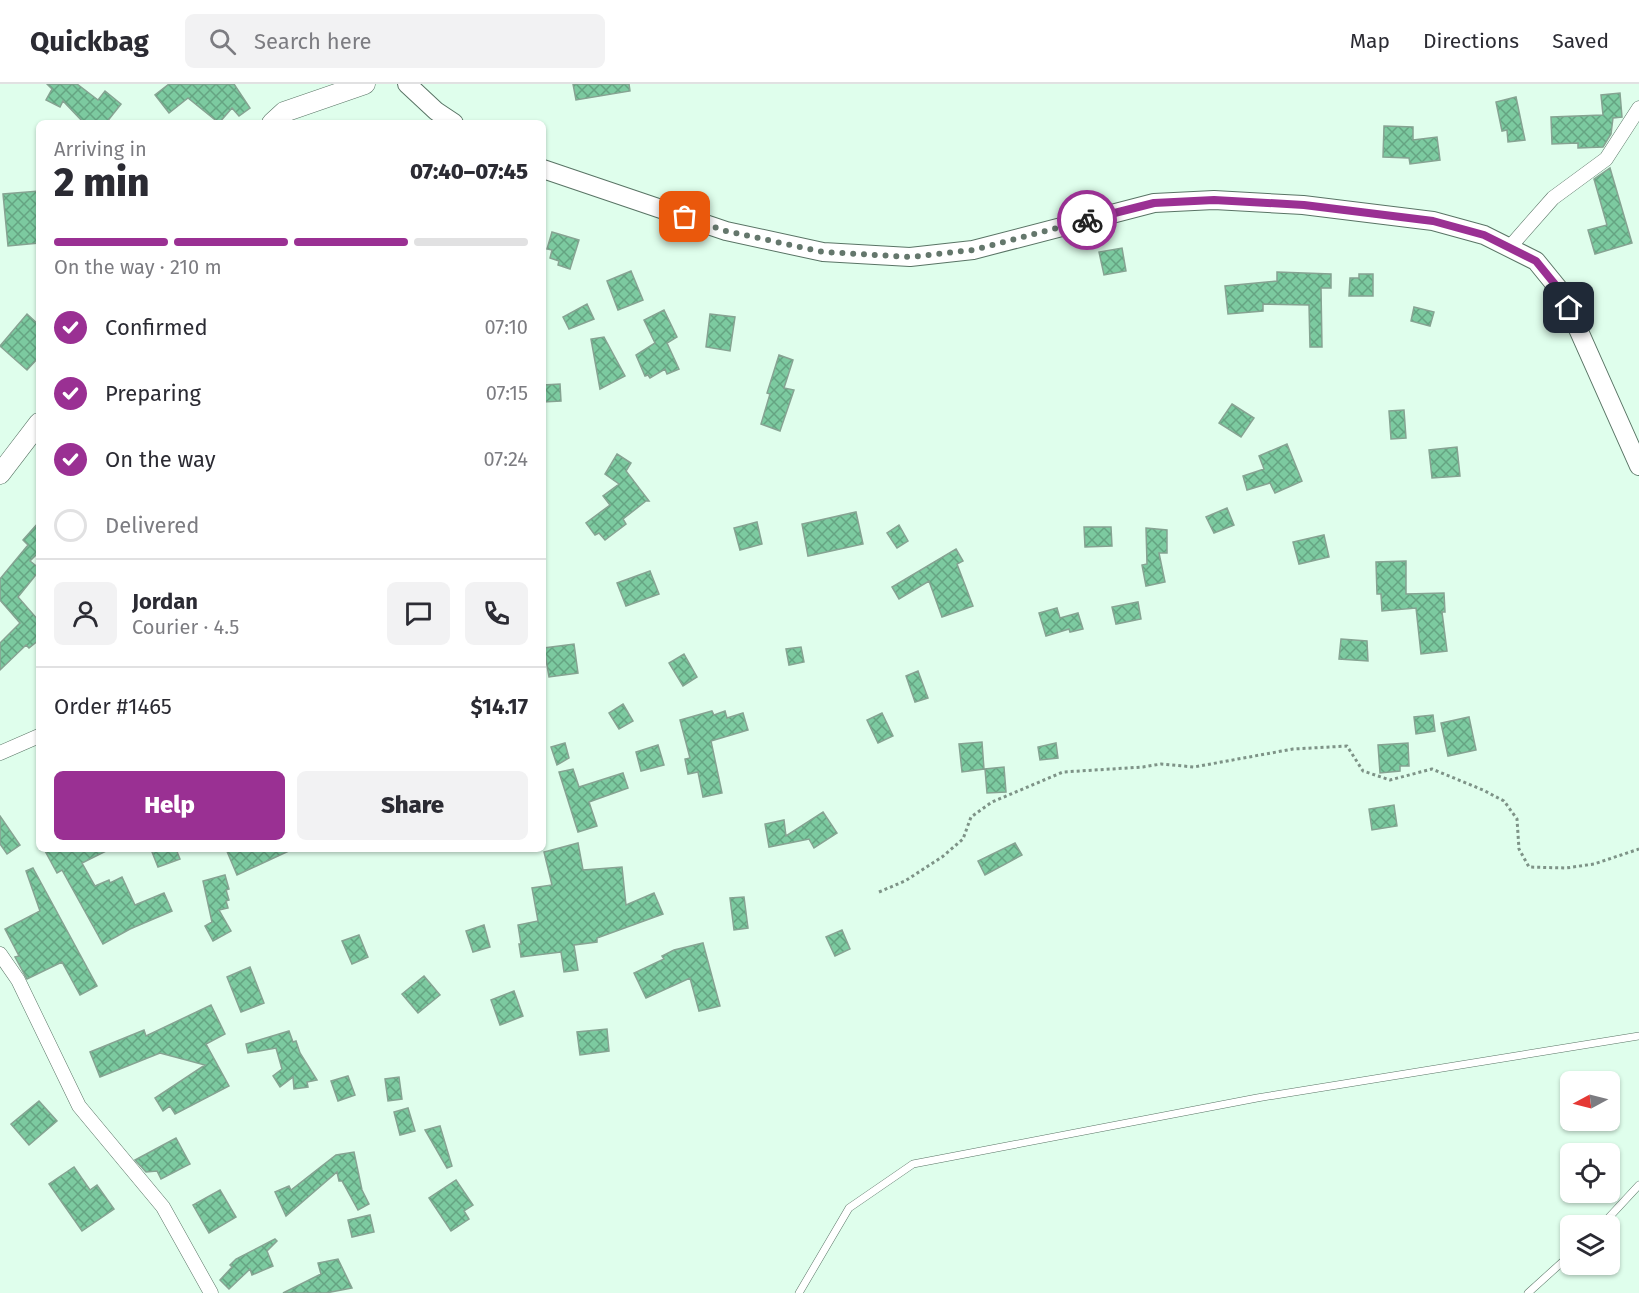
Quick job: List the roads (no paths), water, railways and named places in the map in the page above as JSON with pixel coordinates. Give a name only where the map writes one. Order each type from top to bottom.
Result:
[{"type":"main road","points":[[275,120],[284,112],[365,84]]},
{"type":"main road","points":[[0,474],[36,427]]},
{"type":"street","points":[[407,84],[436,111],[450,120]]},
{"type":"street","points":[[1509,248],[1553,198],[1606,159],[1639,108]]},
{"type":"street","points":[[546,170],[726,231],[823,252],[910,257],[973,250],[1154,203],[1214,200],[1304,205],[1433,221],[1484,235],[1536,261],[1562,293],[1639,466]]},
{"type":"street","points":[[0,753],[36,737]]},
{"type":"street","points":[[0,954],[18,980],[79,1106],[163,1207],[211,1293]]},
{"type":"lane","points":[[798,1293],[849,1208],[913,1164],[1257,1098],[1639,1036]]},
{"type":"lane","points":[[1611,1215],[1639,1185]]},
{"type":"lane","points":[[1528,1293],[1560,1264]]}]
